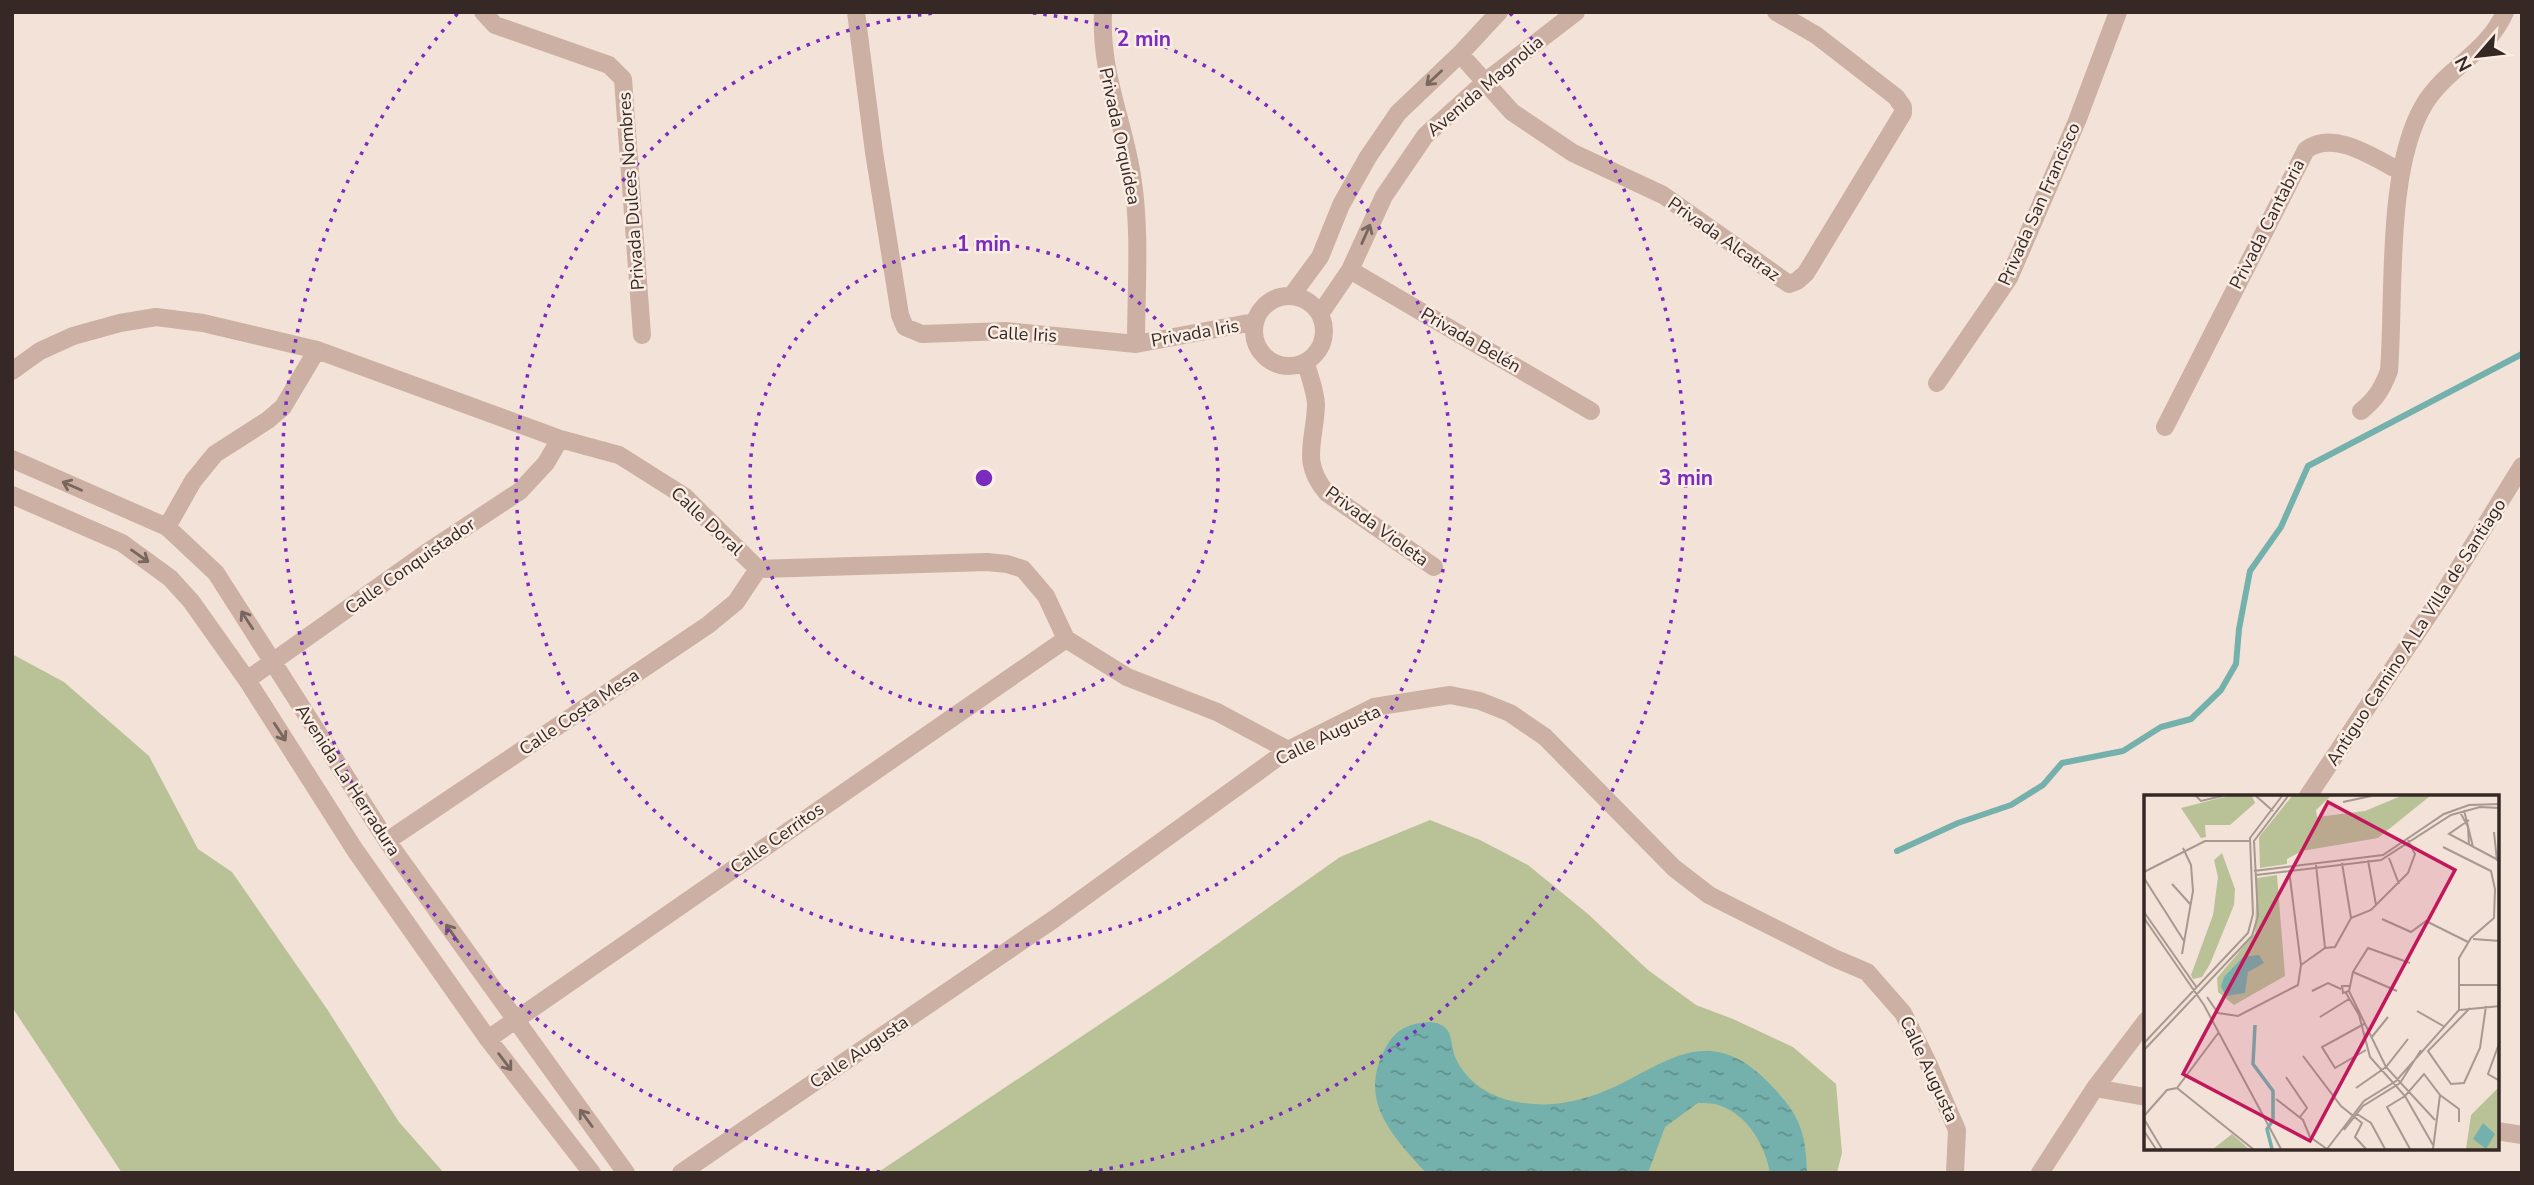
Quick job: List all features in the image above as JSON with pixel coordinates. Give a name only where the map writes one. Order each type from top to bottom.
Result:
[{"type":"street","name":"Privada Dulces Nombres","points":[[483,12],[495,25],[609,65],[623,79],[642,335]]},
{"type":"street","name":"Calle Iris","points":[[856,12],[874,152],[902,323],[909,330],[922,334],[1006,331],[1136,344]]},
{"type":"street","name":"Privada Orquídea","points":[[1102,12],[1102,51],[1132,174],[1137,213],[1136,344]]},
{"type":"street","name":"Avenida Magnolia","points":[[1292,295],[1320,257],[1341,205],[1368,156],[1398,113],[1460,54],[1499,12]]},
{"type":"street","name":"Avenida Magnolia","points":[[1320,314],[1350,270],[1384,196],[1425,136],[1485,82],[1576,12]]},
{"type":"street","name":"Privada Alcatraz","points":[[1460,54],[1512,112],[1573,153],[1663,195],[1789,284],[1806,273],[1903,113],[1896,97],[1816,35],[1776,12]]},
{"type":"street","name":"Privada San Francisco","points":[[1937,383],[2009,278],[2072,133],[2118,12]]},
{"type":"street","points":[[2361,411],[2374,401],[2382,390],[2389,371],[2400,171],[2409,137],[2423,105],[2437,86],[2482,48],[2495,32],[2505,12]]},
{"type":"street","name":"Privada Cantabria","points":[[2165,427],[2306,150],[2312,145],[2327,142],[2343,145],[2400,171]]},
{"type":"street","name":"Privada Belén","points":[[1350,270],[1591,411]]},
{"type":"street","points":[[1279,296],[1304,298],[1314,305],[1320,314],[1324,336],[1315,356],[1306,363],[1284,366],[1273,363],[1257,346],[1253,334],[1254,322],[1259,311],[1279,296]]},
{"type":"street","name":"Calle Doral","points":[[12,371],[40,351],[73,336],[120,323],[156,317],[204,323],[317,350],[560,439],[619,455],[684,496],[758,569],[987,562],[1023,569],[1046,596],[1066,639]]},
{"type":"street","name":"Privada Iris","points":[[1136,344],[1254,322]]},
{"type":"street","points":[[167,527],[192,481],[215,454],[268,420],[283,407],[317,350]]},
{"type":"street","name":"Privada Violeta","points":[[1306,363],[1316,403],[1309,457],[1318,483],[1327,493],[1434,567]]},
{"type":"street","name":"Calle Conquistador","points":[[247,680],[426,553],[520,491],[546,463],[560,439]]},
{"type":"street","name":"Avenida La Herradura","points":[[12,459],[167,527],[216,573],[387,841],[626,1173]]},
{"type":"street","name":"Antiguo Camino A La Villa de Santiago","points":[[2309,795],[2446,589],[2522,466]]},
{"type":"street","name":"Avenida La Herradura","points":[[12,495],[122,543],[170,578],[191,601],[247,680],[355,850],[488,1039],[592,1173]]},
{"type":"street","name":"Calle Costa Mesa","points":[[387,841],[708,625],[736,602],[758,569]]},
{"type":"street","points":[[1066,639],[1126,677],[1217,712],[1288,750]]},
{"type":"street","name":"Calle Cerritos","points":[[488,1039],[1066,639]]},
{"type":"street","name":"Calle Augusta","points":[[681,1173],[1054,919],[1288,750],[1374,707],[1450,695],[1480,701],[1510,713],[1545,737],[1674,868],[1709,895],[1867,972],[1903,1013],[1928,1063],[1957,1130],[1955,1173]]},
{"type":"street","points":[[2040,1173],[2095,1088],[2144,1024]]},
{"type":"street","points":[[2095,1088],[2144,1097]]},
{"type":"street","points":[[2499,1131],[2522,1135]]},
{"type":"green space","points":[[12,654],[64,682],[149,756],[198,849],[232,872],[327,1009],[399,1122],[444,1173],[122,1173],[12,1007]]},
{"type":"green space","points":[[1430,820],[1480,840],[1528,865],[1588,914],[1648,970],[1696,1005],[1793,1047],[1836,1084],[1842,1153],[1837,1173],[877,1173],[1172,976],[1340,857]]},
{"type":"water","points":[[1430,1022],[1440,1024],[1446,1029],[1460,1066],[1480,1087],[1498,1097],[1525,1103],[1565,1103],[1581,1099],[1607,1090],[1675,1057],[1697,1051],[1720,1052],[1743,1062],[1769,1083],[1787,1104],[1802,1134],[1807,1173],[1770,1173],[1764,1152],[1747,1124],[1721,1106],[1698,1103],[1665,1127],[1648,1173],[1426,1173],[1392,1132],[1378,1103],[1375,1088],[1377,1071],[1391,1039],[1407,1026]]},
{"type":"waterway","points":[[1897,851],[1958,823],[2011,805],[2043,785],[2062,763],[2123,751],[2161,727],[2191,719],[2221,690],[2236,664],[2239,629],[2250,571],[2281,527],[2308,466],[2522,354]]}]
